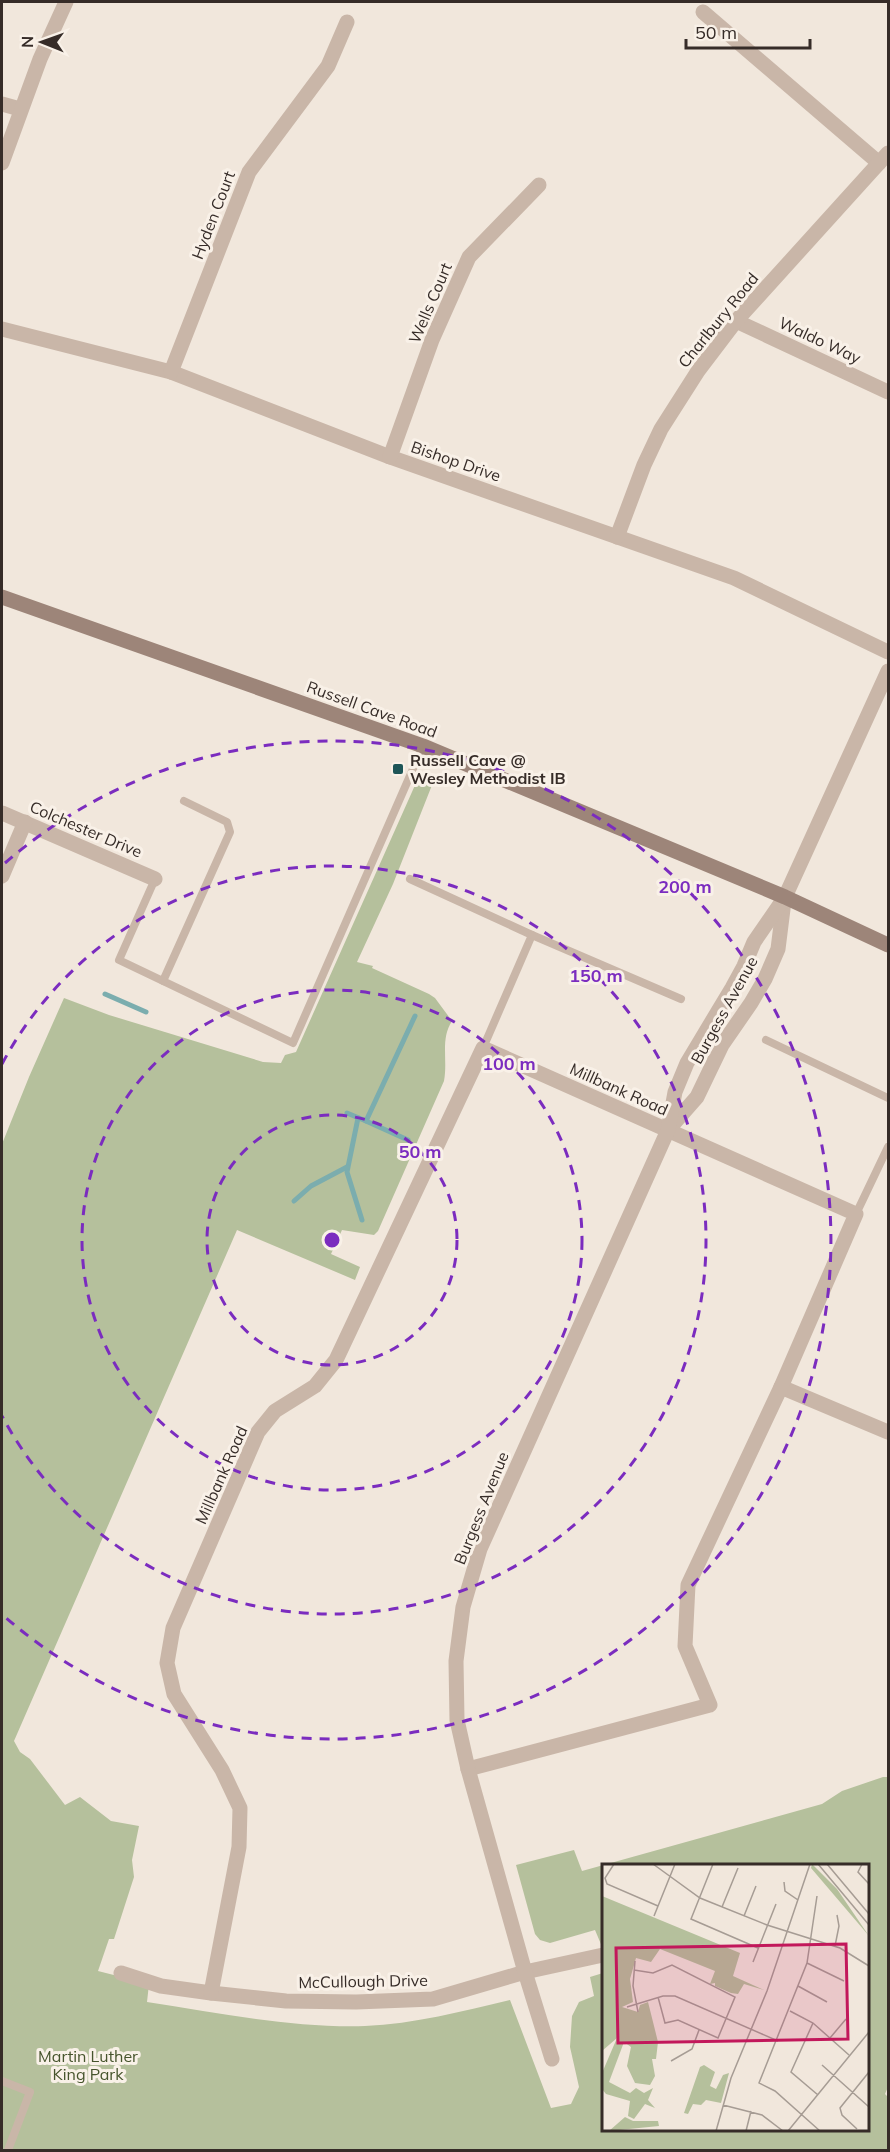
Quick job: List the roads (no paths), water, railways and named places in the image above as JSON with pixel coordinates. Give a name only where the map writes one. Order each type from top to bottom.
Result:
[{"type":"main road","name":"Russell Cave Road","points":[[2,597],[423,746],[785,897],[888,945]]},
{"type":"street","points":[[2,163],[20,109],[66,2]]},
{"type":"street","points":[[703,12],[884,158]]},
{"type":"street","name":"Hyden Court","points":[[171,372],[249,172],[328,66],[347,22]]},
{"type":"street","points":[[2,104],[20,109]]},
{"type":"street","name":"Charlbury Road","points":[[617,537],[644,465],[661,429],[698,370],[736,321],[884,158]]},
{"type":"street","name":"Wells Court","points":[[390,457],[432,340],[469,257],[539,185]]},
{"type":"street","name":"Waldo Way","points":[[736,321],[888,392]]},
{"type":"street","name":"Bishop Drive","points":[[2,329],[171,372],[390,457],[734,578],[888,652]]},
{"type":"street","name":"Burgess Avenue","points":[[552,2059],[468,1769],[457,1720],[456,1661],[463,1607],[480,1549],[668,1130],[675,1092],[687,1063],[732,988],[754,942],[785,897],[888,671]]},
{"type":"street","name":"Colchester Drive","points":[[2,813],[155,879]]},
{"type":"street","points":[[2,876],[25,822]]},
{"type":"street","name":"Burgess Avenue","points":[[668,1130],[697,1097],[722,1045],[765,979],[778,949],[785,897]]},
{"type":"street","name":"Millbank Road","points":[[211,1993],[239,1847],[240,1808],[222,1770],[174,1694],[167,1663],[173,1628],[258,1432],[275,1411],[315,1386],[336,1360],[483,1048],[856,1214]]},
{"type":"street","points":[[468,1769],[710,1705],[685,1646],[688,1585],[781,1387],[856,1214]]},
{"type":"street","points":[[781,1387],[888,1432]]},
{"type":"street","name":"McCullough Drive","points":[[121,1973],[160,1986],[211,1993],[285,2001],[356,2002],[433,1999],[525,1972],[602,1955]]},
{"type":"lane","points":[[155,879],[119,960],[292,1043],[423,746]]},
{"type":"lane","points":[[163,981],[230,832],[227,822],[184,801]]},
{"type":"lane","points":[[410,879],[532,935],[681,999]]},
{"type":"lane","points":[[483,1048],[532,935]]},
{"type":"lane","points":[[766,1040],[888,1098]]},
{"type":"lane","points":[[856,1214],[888,1147]]},
{"type":"lane","points":[[2,2081],[30,2092],[8,2151]]},
{"type":"waterway","points":[[105,994],[146,1012]]},
{"type":"waterway","points":[[347,1113],[366,1121],[415,1016]]},
{"type":"waterway","points":[[358,1118],[347,1172],[362,1220]]},
{"type":"waterway","points":[[366,1121],[408,1140]]},
{"type":"waterway","points":[[294,1201],[311,1186],[347,1167]]},
{"type":"place","name":"Russell Cave @ Wesley Methodist IB","points":[[398,769]]},
{"type":"park label","name":"Martin Luther King Park","points":[[88,2065]]}]
